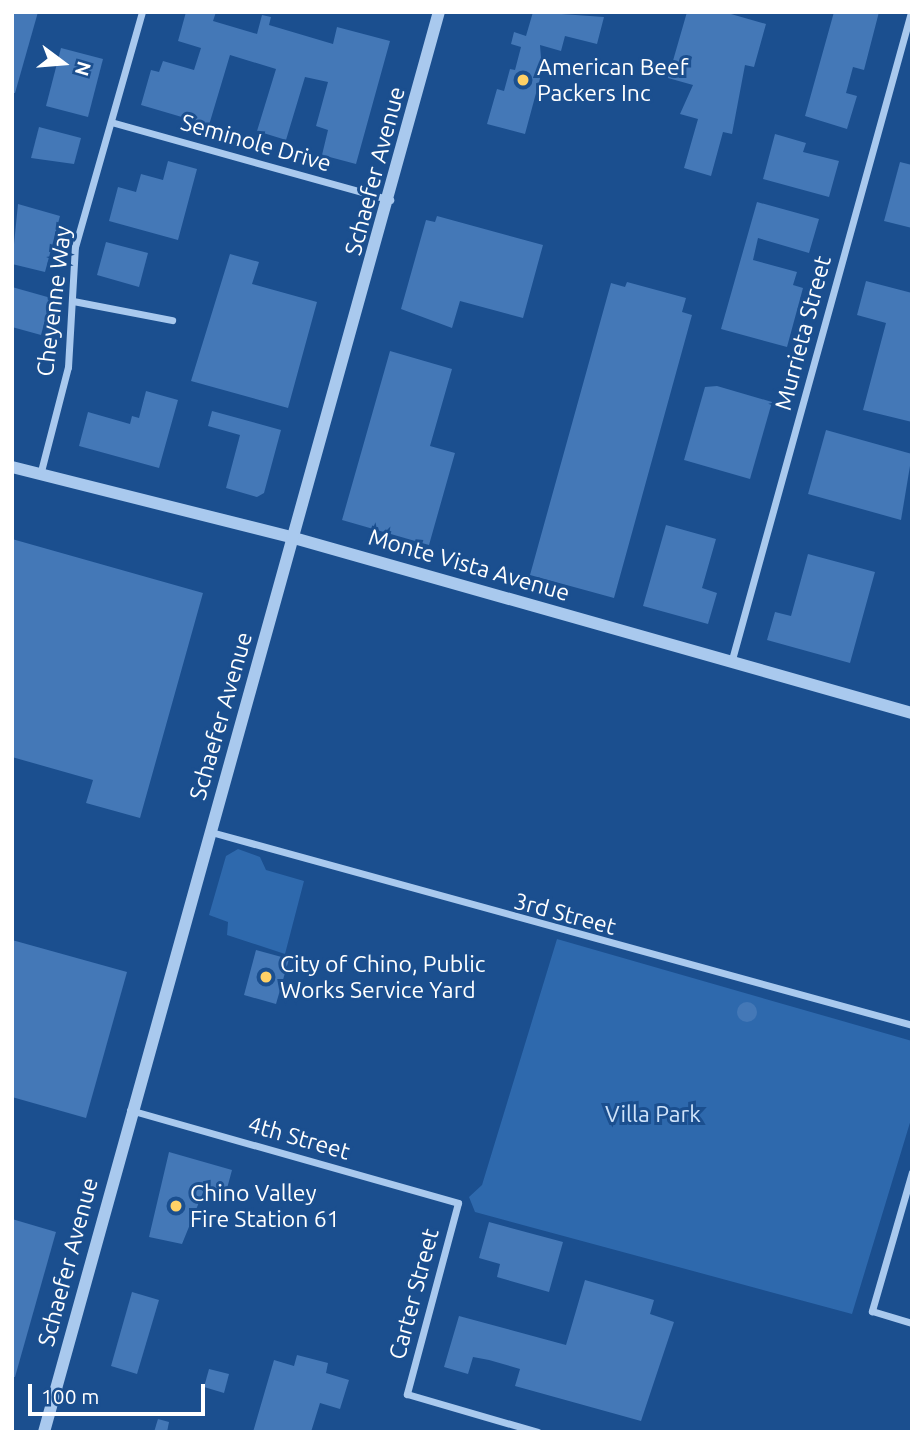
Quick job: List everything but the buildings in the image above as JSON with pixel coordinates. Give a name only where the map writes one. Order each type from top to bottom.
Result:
[{"type":"street","name":"Cheyenne Way","points":[[40,475],[68,368],[75,247],[142,12]]},
{"type":"street","name":"Schaefer Avenue","points":[[44,1432],[131,1110],[185,939],[210,832],[390,200],[439,12]]},
{"type":"street","name":"Murrieta Street","points":[[731,663],[911,12]]},
{"type":"street","name":"Seminole Drive","points":[[111,122],[390,200]]},
{"type":"street","points":[[73,301],[172,320]]},
{"type":"street","name":"Monte Vista Avenue","points":[[12,467],[294,538],[912,713]]},
{"type":"street","name":"3rd Street","points":[[210,832],[474,910],[912,1025]]},
{"type":"street","name":"4th Street","points":[[131,1110],[458,1203]]},
{"type":"street","points":[[912,1172],[872,1311],[912,1323]]},
{"type":"street","name":"Carter Street","points":[[458,1203],[407,1394],[538,1432]]},
{"type":"green space","points":[[238,849],[260,857],[266,870],[304,881],[285,954],[227,935],[228,922],[209,915],[226,856]]},
{"type":"green space","name":"Villa Park","points":[[557,939],[912,1041],[912,1116],[852,1314],[475,1212],[469,1197],[482,1185]]},
{"type":"place","name":"American Beef Packers Inc","points":[[523,80]]},
{"type":"place","name":"City of Chino, Public Works Service Yard","points":[[266,977]]},
{"type":"place","name":"Chino Valley Fire Station 61","points":[[176,1206]]}]
